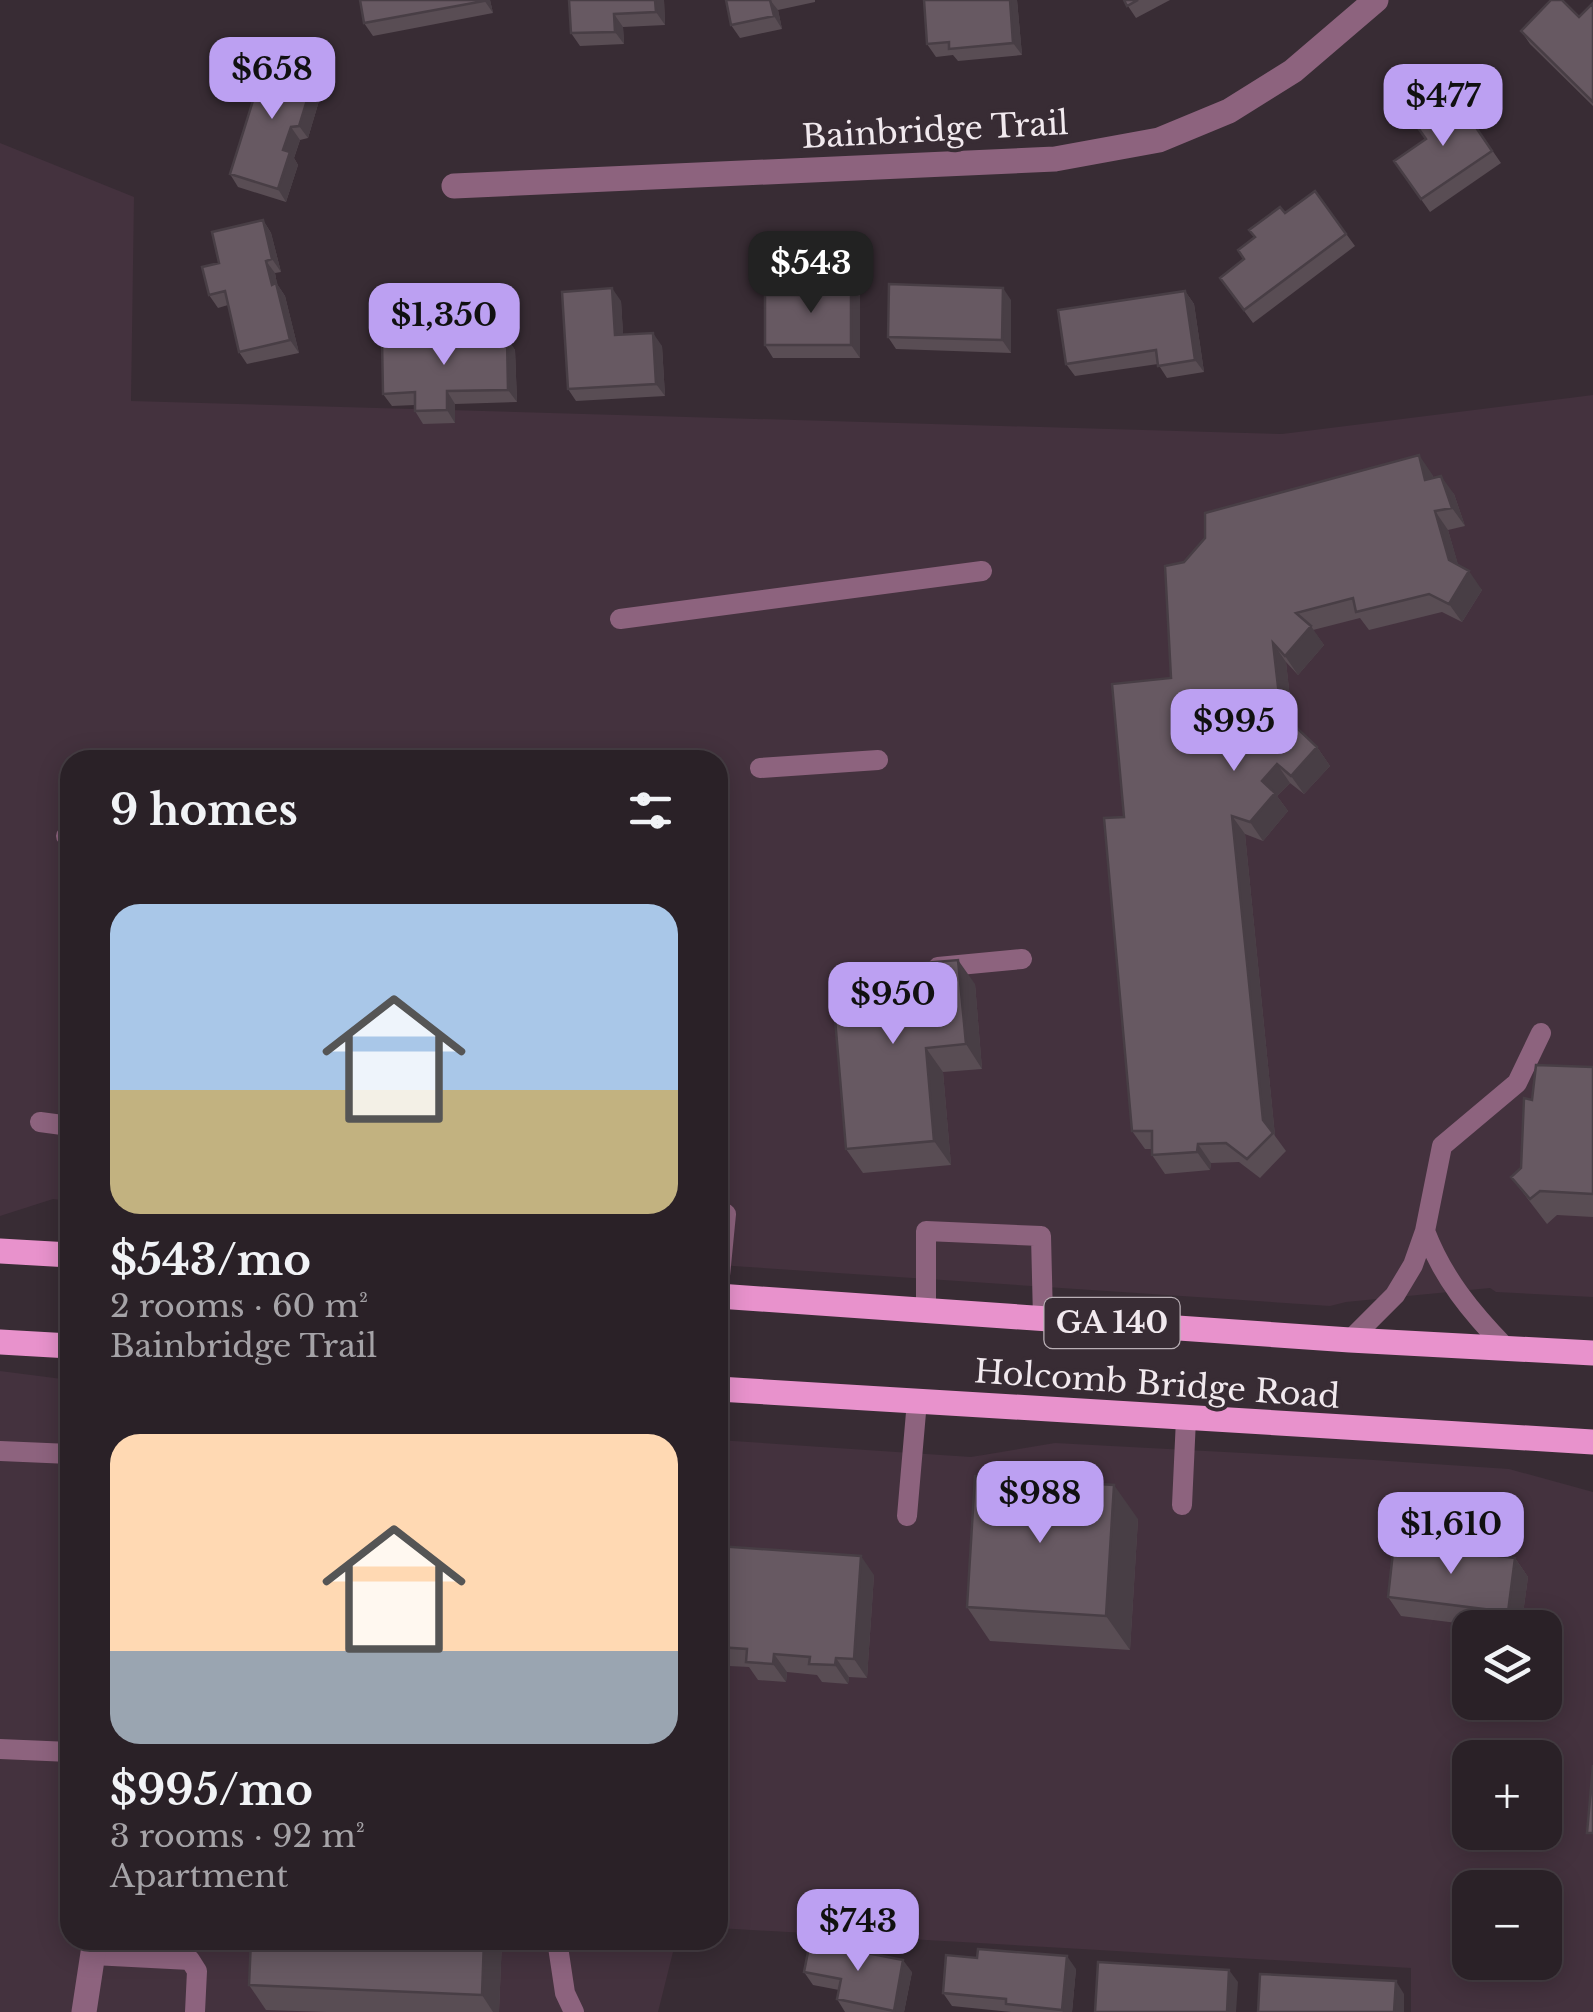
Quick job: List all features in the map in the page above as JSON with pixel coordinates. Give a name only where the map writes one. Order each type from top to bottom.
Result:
[{"type":"main road","points":[[0,1251],[60,1254]]},
{"type":"main road","name":"Holcomb Bridge Road","points":[[728,1297],[1593,1354]]},
{"type":"main road","points":[[0,1342],[60,1345]]},
{"type":"main road","name":"Holcomb Bridge Road","points":[[728,1389],[1593,1442]]},
{"type":"street","name":"Bainbridge Trail","points":[[454,186],[1055,159],[1159,140],[1229,112],[1294,71],[1376,0]]},
{"type":"street","points":[[84,2012],[94,1950]]},
{"type":"lane","points":[[620,618],[982,571]]},
{"type":"lane","points":[[760,768],[878,760]]},
{"type":"lane","points":[[914,969],[1022,960]]},
{"type":"lane","points":[[1350,1340],[1395,1295],[1413,1265],[1442,1146],[1517,1083],[1542,1033]]},
{"type":"lane","points":[[40,1122],[60,1125]]},
{"type":"lane","points":[[1424,1230],[1437,1261],[1463,1301],[1506,1348]]},
{"type":"lane","points":[[926,1309],[926,1231],[1041,1236],[1042,1318]]},
{"type":"lane","points":[[907,1516],[916,1402]]},
{"type":"lane","points":[[1182,1505],[1186,1419]]},
{"type":"lane","points":[[0,1451],[60,1454]]},
{"type":"lane","points":[[0,1749],[60,1752]]},
{"type":"lane","points":[[116,1950],[190,1960],[197,1970],[195,2012]]},
{"type":"lane","points":[[559,1950],[565,1992],[574,2012]]},
{"type":"shaded area","points":[[0,143],[134,197],[131,401],[1282,434],[1593,395],[1593,1297],[1496,1292],[1490,1288],[1330,1306],[728,1266],[728,750],[60,750],[60,1200],[0,1216]]},
{"type":"shaded area","points":[[0,1371],[60,1379],[60,1950],[674,1950],[658,2012],[0,2012]]},
{"type":"shaded area","points":[[728,1441],[971,1457],[1055,1443],[1374,1460],[1509,1469],[1593,1492],[1593,2012],[1411,2012],[1411,1968],[728,1929]]},
{"type":"building","points":[[360,0],[484,0],[484,1],[364,23]]},
{"type":"building","points":[[569,0],[655,0],[656,12],[614,14],[615,32],[571,33]]},
{"type":"building","points":[[726,0],[770,0],[774,16],[731,25]]},
{"type":"building","points":[[924,0],[1010,0],[1013,43],[949,49],[949,42],[927,44]]},
{"type":"building","points":[[1551,0],[1562,0],[1579,17],[1593,3],[1593,102],[1521,31]]},
{"type":"building","points":[[267,56],[316,71],[299,126],[291,127],[283,150],[290,152],[278,189],[230,174]]},
{"type":"building","points":[[1456,98],[1492,151],[1421,199],[1394,161],[1426,139],[1416,125]]},
{"type":"building","points":[[1315,191],[1346,234],[1244,310],[1220,278],[1244,259],[1238,250],[1255,237],[1249,230],[1280,207],[1285,213]]},
{"type":"building","points":[[263,220],[272,259],[266,261],[272,285],[276,283],[290,340],[239,352],[225,291],[209,295],[202,267],[219,263],[212,232]]},
{"type":"building","points":[[805,280],[851,281],[851,345],[765,345],[765,295],[805,295]]},
{"type":"building","points":[[889,284],[1003,288],[1002,340],[888,337]]},
{"type":"building","points":[[612,288],[615,335],[653,333],[656,384],[568,389],[562,292]]},
{"type":"building","points":[[1185,291],[1195,360],[1158,366],[1156,350],[1066,364],[1058,310]]},
{"type":"building","points":[[507,338],[508,390],[447,391],[447,410],[415,411],[415,392],[383,394],[382,341]]},
{"type":"building","points":[[1419,455],[1425,480],[1441,476],[1452,508],[1435,511],[1449,560],[1469,571],[1449,604],[1429,594],[1356,612],[1353,598],[1296,613],[1311,626],[1285,656],[1273,643],[1281,713],[1317,747],[1291,776],[1277,764],[1262,781],[1275,793],[1250,822],[1232,816],[1263,1120],[1273,1133],[1247,1159],[1226,1143],[1198,1144],[1197,1152],[1152,1155],[1152,1131],[1132,1131],[1104,818],[1124,817],[1112,684],[1171,678],[1165,566],[1184,562],[1205,538],[1205,513]]},
{"type":"building","points":[[958,960],[966,1044],[926,1048],[934,1141],[846,1149],[831,971]]},
{"type":"building","points":[[1536,1065],[1593,1067],[1593,1194],[1540,1191],[1530,1199],[1511,1177],[1521,1168],[1524,1098],[1532,1100]]},
{"type":"building","points":[[975,1476],[1114,1485],[1106,1616],[967,1607]]},
{"type":"building","points":[[1394,1543],[1515,1558],[1508,1610],[1388,1597]]},
{"type":"building","points":[[728,1547],[861,1556],[854,1659],[836,1658],[835,1665],[809,1664],[810,1657],[774,1654],[773,1664],[746,1662],[747,1649],[728,1648]]},
{"type":"building","points":[[1593,1765],[1593,1833],[1587,1833]]},
{"type":"building","points":[[810,1942],[903,1960],[894,2011],[837,1999],[841,1979],[804,1972]]},
{"type":"building","points":[[978,1949],[1067,1956],[1062,2010],[943,1993],[946,1955],[977,1958]]},
{"type":"building","points":[[251,1950],[484,1950],[482,1995],[249,1985]]},
{"type":"building","points":[[1098,1962],[1229,1970],[1227,2012],[1095,2012]]},
{"type":"building","points":[[1260,1974],[1396,1981],[1394,2012],[1258,2012]]}]
